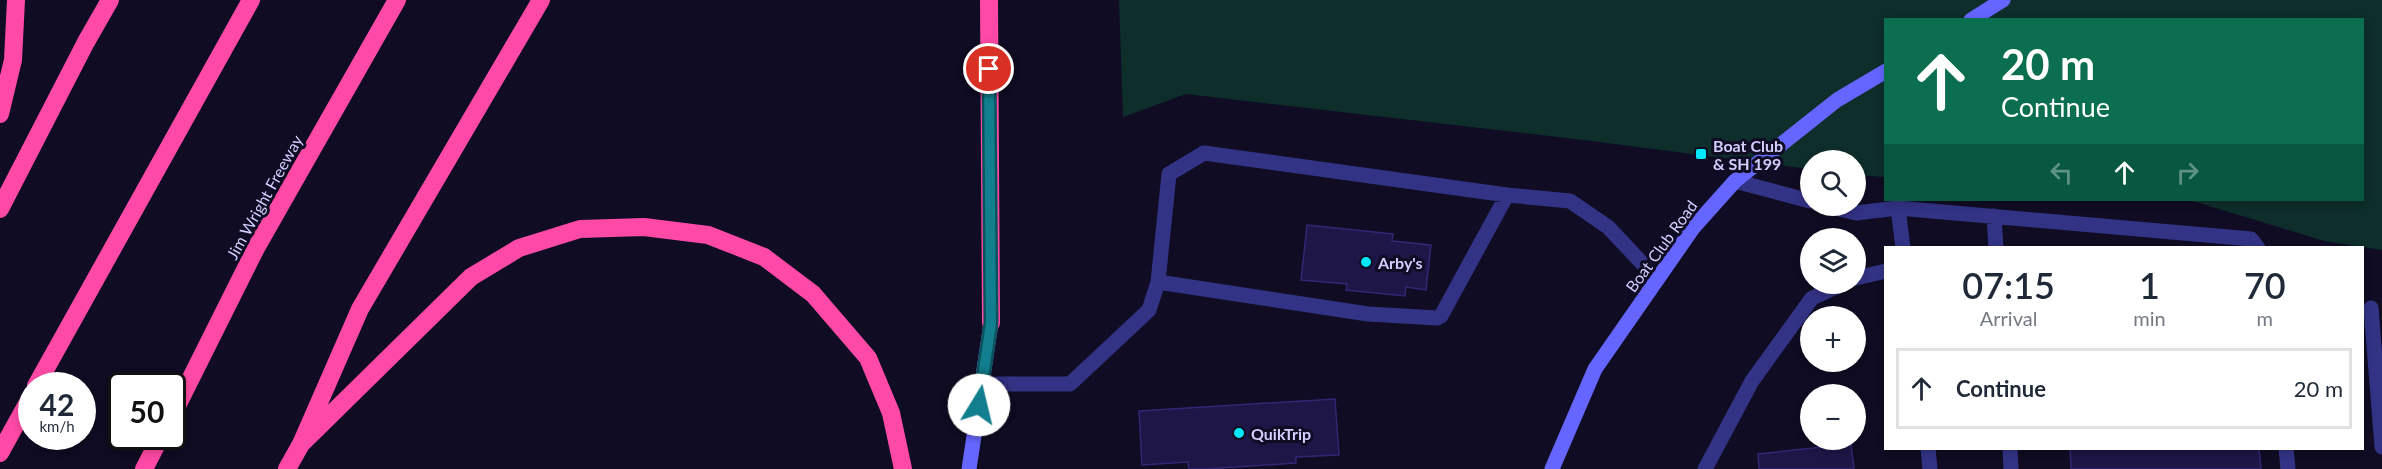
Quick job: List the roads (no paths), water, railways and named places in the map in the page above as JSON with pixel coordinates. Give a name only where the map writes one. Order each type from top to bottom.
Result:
[{"type":"highway","points":[[0,114],[14,60],[15,0]]},
{"type":"highway","points":[[0,209],[110,0]]},
{"type":"highway","points":[[44,372],[251,0]]},
{"type":"highway","name":"Jim Wright Freeway","points":[[186,388],[256,248],[397,0]]},
{"type":"highway","points":[[287,469],[301,444],[360,309],[541,0]]},
{"type":"highway","points":[[988,0],[991,323]]},
{"type":"highway","points":[[301,444],[471,277],[519,248],[580,229],[644,226],[708,235],[764,257],[813,294],[868,358],[891,413],[903,469]]},
{"type":"highway","points":[[0,453],[18,420]]},
{"type":"highway","points":[[144,469],[154,450]]},
{"type":"main road","points":[[1974,18],[2003,0]]},
{"type":"main road","name":"Boat Club Road","points":[[1552,469],[1594,369],[1693,228],[1734,181],[1837,100],[1884,72]]},
{"type":"main road","points":[[969,469],[991,323]]},
{"type":"lane","points":[[982,384],[1070,384],[1149,310],[1158,282],[1170,174],[1204,153],[1507,195],[1570,201],[1608,227],[1657,279]]},
{"type":"lane","points":[[1734,181],[1800,198]]},
{"type":"lane","points":[[1158,282],[1368,314],[1437,318],[1441,316],[1459,286],[1507,195]]},
{"type":"lane","points":[[1866,212],[1898,208],[1994,216],[2251,239],[2256,246]]},
{"type":"lane","points":[[1898,208],[1903,246]]},
{"type":"lane","points":[[1994,216],[1996,246]]},
{"type":"lane","points":[[1866,276],[1884,271]]},
{"type":"lane","points":[[1705,469],[1752,381],[1812,298],[1821,294]]},
{"type":"lane","points":[[2372,308],[2382,447]]},
{"type":"lane","points":[[1928,450],[1930,469]]},
{"type":"lane","points":[[2010,450],[2011,469]]},
{"type":"lane","points":[[2286,450],[2288,469]]},
{"type":"place","name":"Boat Club & SH 199","points":[[1701,154]]},
{"type":"place","name":"Arby's","points":[[1366,262]]},
{"type":"place","name":"QuikTrip","points":[[1239,433]]}]
